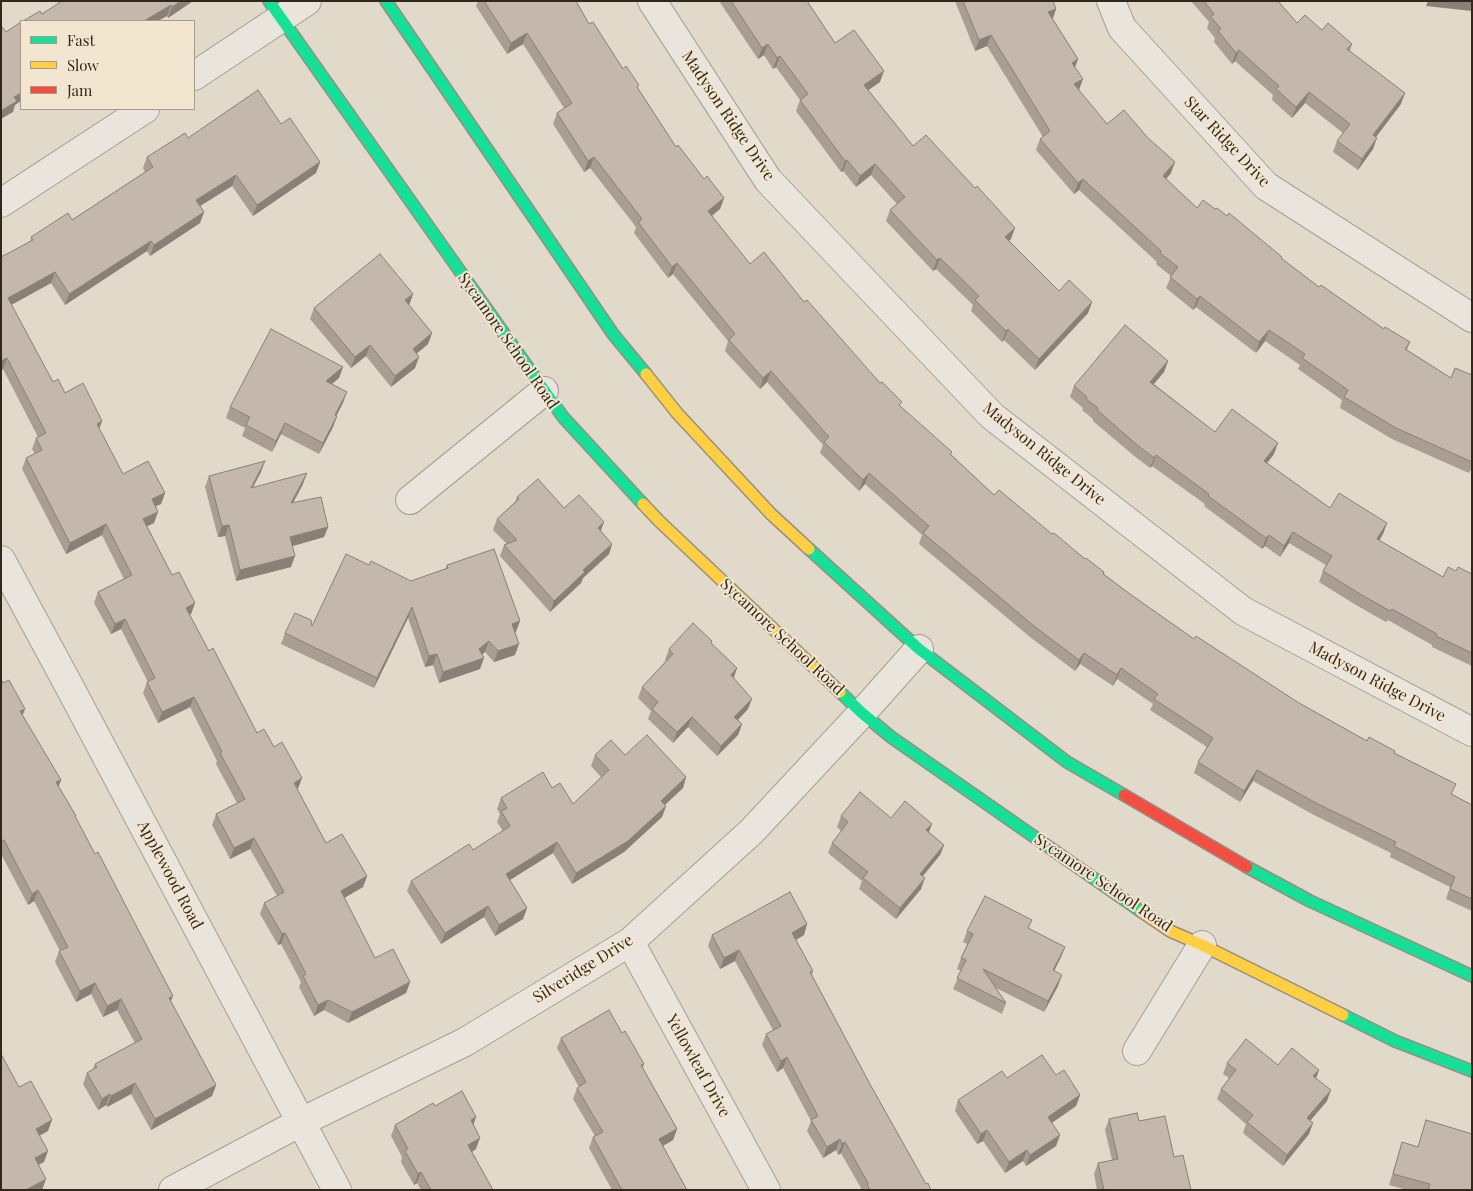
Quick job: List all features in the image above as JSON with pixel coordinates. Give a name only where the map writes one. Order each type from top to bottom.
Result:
[{"type":"main road","points":[[386,1],[613,334],[671,406],[771,514],[919,649],[1067,762],[1248,868],[1292,891],[1472,976]]},
{"type":"main road","name":"Sycamore School Road","points":[[274,10],[562,417],[659,521],[862,713],[891,737],[1170,930],[1202,944],[1395,1041],[1472,1071]]},
{"type":"street","points":[[195,75],[274,10],[307,1]]},
{"type":"street","name":"Madyson Ridge Drive","points":[[652,1],[768,180],[992,416],[1243,611],[1472,732]]},
{"type":"street","name":"Star Ridge Drive","points":[[1111,1],[1122,28],[1266,186],[1472,318]]},
{"type":"street","points":[[1,204],[142,110]]},
{"type":"street","points":[[410,500],[544,391]]},
{"type":"street","name":"Applewood Road","points":[[1,560],[337,1190]]},
{"type":"street","name":"Silveridge Drive","points":[[173,1190],[301,1122],[464,1042],[630,942],[752,832],[919,649]]},
{"type":"street","name":"Yellowleaf Drive","points":[[630,942],[766,1190]]},
{"type":"street","points":[[1137,1051],[1202,944]]},
{"type":"building","points":[[62,1],[181,1],[146,20],[25,20],[40,11],[42,14]]},
{"type":"building","points":[[484,1],[576,1],[589,24],[593,22],[623,69],[626,66],[639,85],[637,87],[676,147],[678,145],[704,179],[707,176],[724,198],[708,211],[750,264],[764,252],[804,302],[807,300],[880,383],[882,382],[902,402],[899,405],[952,452],[950,454],[994,495],[999,490],[1052,534],[1054,533],[1104,572],[1103,574],[1194,639],[1196,636],[1299,703],[1367,741],[1369,737],[1395,751],[1394,753],[1456,784],[1451,794],[1472,805],[1472,899],[1450,889],[1455,877],[1394,846],[1396,842],[1316,803],[1257,770],[1244,791],[1198,762],[1213,738],[1154,699],[1158,694],[1121,668],[1117,675],[1084,653],[1079,660],[1034,626],[923,533],[929,526],[869,473],[863,480],[824,442],[829,437],[771,371],[763,378],[729,340],[735,334],[677,263],[672,267],[638,222],[642,219],[594,157],[588,161],[557,113],[572,103],[527,33],[511,43]]},
{"type":"building","points":[[731,1],[807,1],[835,43],[854,30],[884,71],[864,85],[913,146],[926,135],[975,188],[977,186],[1015,228],[1005,237],[1059,291],[1069,280],[1092,302],[1039,359],[1008,329],[1006,331],[975,300],[979,296],[940,258],[937,260],[890,210],[905,197],[875,164],[860,176],[847,160],[845,161],[800,100],[808,94],[780,56],[777,58],[768,44],[762,48]]},
{"type":"building","points":[[963,1],[1053,1],[1056,9],[1048,12],[1078,59],[1072,63],[1083,79],[1074,84],[1107,124],[1124,110],[1148,138],[1175,162],[1163,176],[1197,208],[1203,200],[1227,216],[1229,213],[1281,258],[1319,287],[1321,285],[1384,329],[1385,327],[1410,342],[1405,349],[1451,378],[1455,368],[1472,375],[1472,462],[1396,428],[1344,397],[1348,390],[1302,358],[1305,354],[1269,330],[1259,342],[1200,296],[1197,299],[1170,277],[1178,267],[1160,253],[1161,251],[1083,179],[1078,183],[1040,139],[1050,131],[991,35],[979,40]]},
{"type":"building","points":[[1204,1],[1278,1],[1297,23],[1305,15],[1322,30],[1328,23],[1352,44],[1347,49],[1405,93],[1373,135],[1377,138],[1362,159],[1337,141],[1350,124],[1309,92],[1296,107],[1276,89],[1279,86],[1239,50],[1236,53],[1218,31],[1221,29],[1211,17],[1214,14]]},
{"type":"building","points":[[20,23],[20,94],[14,97],[17,101],[1,111],[1,27],[6,32]]},
{"type":"building","points":[[258,90],[281,124],[290,118],[320,162],[257,205],[236,175],[196,200],[204,212],[154,245],[151,241],[69,294],[55,272],[8,298],[53,382],[58,379],[65,393],[83,383],[102,421],[97,424],[123,474],[148,461],[165,493],[152,499],[158,512],[143,519],[172,575],[179,572],[195,603],[186,608],[209,651],[213,648],[257,733],[264,729],[274,747],[282,742],[302,778],[294,783],[326,843],[342,834],[367,876],[341,891],[375,958],[393,949],[410,982],[352,1012],[328,1000],[318,1005],[303,976],[306,974],[285,933],[282,934],[264,903],[284,892],[254,838],[234,848],[216,814],[245,799],[220,753],[222,752],[194,697],[162,712],[147,682],[155,678],[125,619],[115,624],[98,592],[132,575],[106,524],[70,543],[26,458],[42,450],[36,438],[46,433],[7,358],[1,361],[1,257],[33,240],[31,237],[68,213],[72,220],[153,167],[147,157],[185,133],[188,138]]},
{"type":"building","points":[[380,254],[413,294],[405,300],[432,333],[413,349],[419,357],[395,376],[370,345],[355,357],[314,308]]},
{"type":"building","points":[[1125,325],[1168,361],[1150,382],[1215,432],[1232,409],[1278,443],[1264,461],[1330,508],[1339,493],[1387,523],[1377,539],[1443,577],[1448,567],[1456,571],[1458,567],[1472,574],[1472,653],[1436,636],[1437,634],[1392,609],[1390,611],[1323,571],[1332,556],[1293,532],[1284,546],[1269,535],[1266,538],[1156,455],[1154,458],[1097,410],[1098,408],[1074,386]]},
{"type":"building","points":[[271,329],[343,367],[326,381],[347,392],[323,443],[285,423],[276,441],[246,425],[250,417],[230,407]]},
{"type":"building","points":[[265,461],[251,488],[307,473],[291,503],[321,497],[328,527],[290,537],[295,556],[240,570],[229,525],[222,526],[209,476]]},
{"type":"building","points":[[538,479],[564,508],[579,495],[604,522],[598,528],[612,544],[583,570],[585,572],[554,601],[504,545],[517,540],[497,519],[519,499],[517,497]]},
{"type":"building","points":[[494,549],[520,621],[512,624],[519,644],[498,651],[489,641],[479,649],[484,658],[443,672],[437,654],[429,656],[412,607],[377,678],[285,633],[295,613],[311,620],[312,626],[346,554],[369,565],[371,561],[411,581],[448,568],[447,565]]},
{"type":"building","points":[[693,623],[737,668],[731,675],[752,699],[734,717],[742,724],[721,746],[692,717],[677,732],[652,709],[658,702],[642,687],[673,654],[669,649]]},
{"type":"building","points":[[1,679],[3,683],[9,680],[25,709],[20,711],[61,780],[56,782],[95,854],[98,852],[173,996],[169,998],[216,1085],[155,1119],[135,1083],[102,1099],[87,1073],[97,1067],[95,1064],[142,1039],[121,999],[107,1006],[95,983],[80,991],[59,951],[68,947],[38,890],[32,894],[4,840],[2,841],[1,839]]},
{"type":"building","points":[[647,735],[686,777],[661,801],[666,806],[628,841],[576,873],[557,842],[506,874],[527,908],[499,925],[488,906],[445,933],[411,881],[469,844],[473,850],[510,826],[501,811],[507,808],[501,798],[543,772],[552,788],[560,783],[573,804],[609,770],[595,755],[611,740],[625,755]]},
{"type":"building","points":[[860,792],[891,818],[905,801],[932,824],[926,830],[944,845],[920,874],[925,878],[900,908],[863,878],[868,872],[832,843],[848,822],[841,816]]},
{"type":"building","points":[[790,892],[807,924],[792,933],[813,971],[810,972],[871,1086],[931,1190],[870,1190],[845,1142],[842,1144],[840,1139],[827,1147],[811,1120],[818,1116],[787,1057],[781,1061],[766,1034],[781,1026],[739,950],[724,958],[712,935]]},
{"type":"building","points":[[985,896],[1032,920],[1028,928],[1065,947],[1053,970],[1062,975],[1048,1001],[983,969],[1006,1003],[957,978],[966,960],[961,958],[973,934],[967,931]]},
{"type":"building","points":[[609,1010],[622,1033],[625,1031],[644,1064],[641,1065],[677,1129],[659,1139],[687,1190],[622,1190],[593,1137],[603,1132],[577,1088],[586,1082],[561,1038]]},
{"type":"building","points":[[1246,1039],[1278,1065],[1292,1048],[1319,1070],[1313,1076],[1331,1090],[1307,1118],[1313,1123],[1287,1155],[1247,1122],[1253,1115],[1221,1089],[1236,1070],[1227,1063]]},
{"type":"building","points":[[1,1054],[19,1087],[31,1081],[52,1120],[36,1129],[48,1151],[35,1158],[46,1179],[26,1190],[1,1190]]},
{"type":"building","points":[[1042,1055],[1056,1075],[1064,1070],[1080,1095],[1048,1117],[1060,1135],[1030,1155],[1027,1150],[1009,1162],[987,1130],[981,1134],[958,1100],[1002,1071],[1007,1078]]},
{"type":"building","points":[[462,1091],[476,1117],[471,1120],[480,1138],[468,1145],[493,1190],[431,1190],[421,1172],[418,1174],[405,1151],[408,1149],[395,1125],[433,1103],[435,1106]]},
{"type":"building","points":[[1137,1113],[1139,1121],[1165,1116],[1174,1157],[1183,1155],[1191,1190],[1104,1190],[1098,1163],[1118,1159],[1109,1119]]},
{"type":"building","points":[[1426,1120],[1472,1134],[1472,1190],[1428,1190],[1430,1184],[1393,1174],[1402,1142],[1418,1147]]},
{"type":"traffic: fast","points":[[269,1],[563,417],[643,504]]},
{"type":"traffic: fast","points":[[386,1],[613,334],[646,374]]},
{"type":"traffic: fast","points":[[809,549],[919,649],[1067,762],[1124,795]]},
{"type":"traffic: fast","points":[[840,692],[891,737],[1142,912]]},
{"type":"traffic: fast","points":[[1247,867],[1310,901],[1472,976]]},
{"type":"traffic: fast","points":[[1343,1015],[1395,1041],[1472,1071]]},
{"type":"traffic: slow","points":[[646,374],[677,413],[771,514],[809,549]]},
{"type":"traffic: slow","points":[[643,504],[840,692]]},
{"type":"traffic: slow","points":[[1142,912],[1170,931],[1343,1015]]},
{"type":"traffic: jam","points":[[1124,795],[1247,867]]}]
